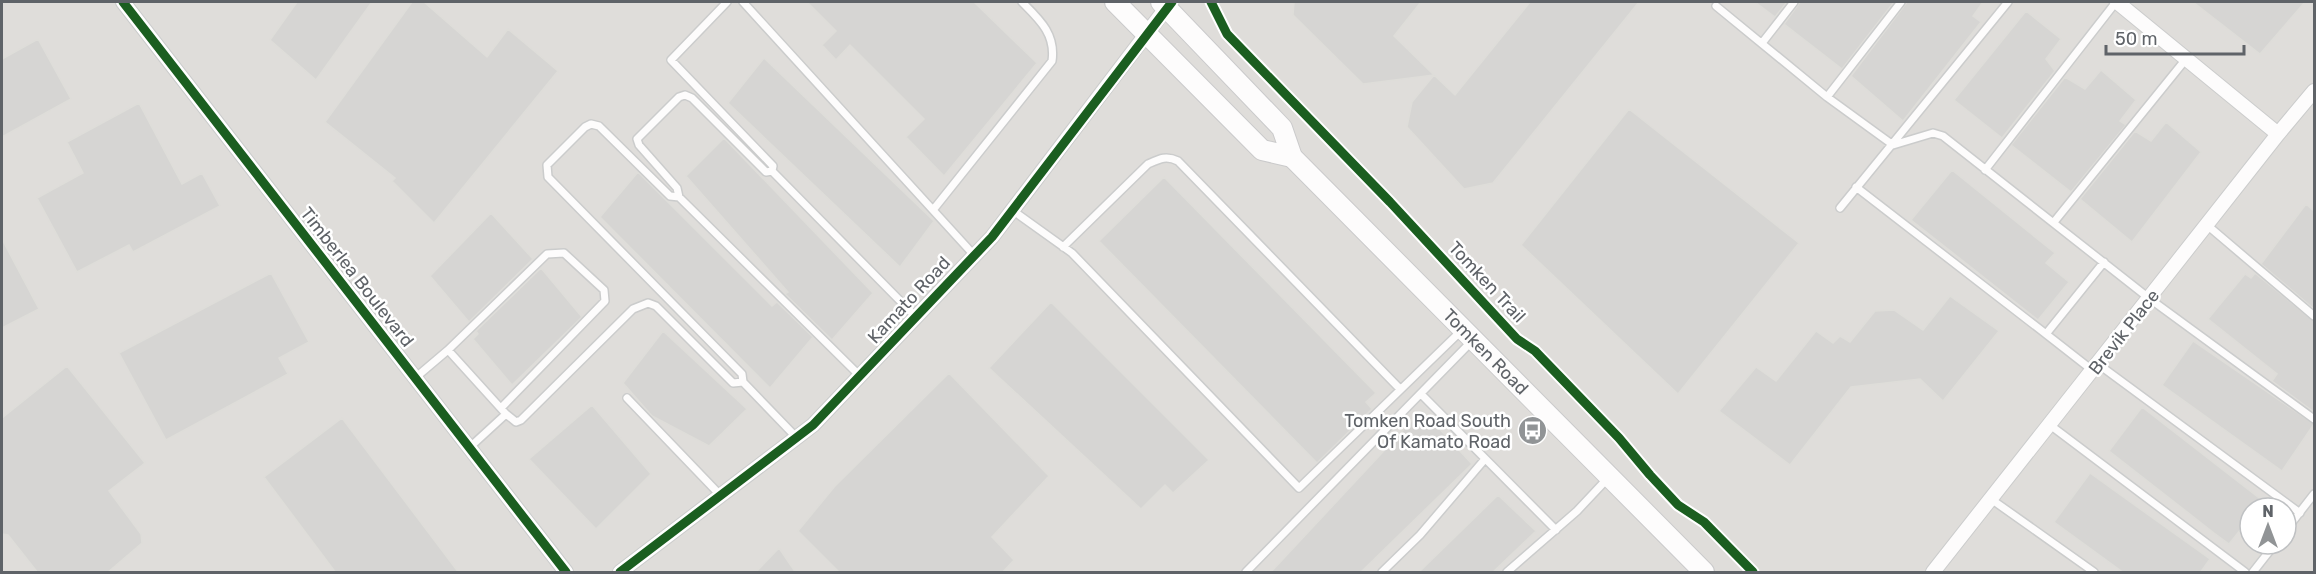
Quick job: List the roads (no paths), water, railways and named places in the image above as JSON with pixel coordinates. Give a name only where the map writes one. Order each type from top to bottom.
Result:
[{"type":"main road","points":[[1114,2],[1262,150],[1292,158]]},
{"type":"main road","name":"Tomken Road","points":[[1166,4],[1282,128],[1292,158],[1610,475],[1704,573]]},
{"type":"street","name":"Timberlea Boulevard","points":[[123,2],[566,573]]},
{"type":"street","points":[[2116,2],[2278,134]]},
{"type":"street","name":"Kamato Road","points":[[620,573],[813,425],[974,255],[1012,210],[1147,35],[1166,4]]},
{"type":"street","name":"Brevik Place","points":[[1938,571],[1991,499],[2278,134],[2314,92]]},
{"type":"lane","points":[[727,2],[671,60],[773,166],[772,171],[916,317]]},
{"type":"lane","points":[[743,2],[974,255]]},
{"type":"lane","points":[[933,210],[1052,61],[1050,35],[1042,22],[1022,2]]},
{"type":"lane","points":[[1762,43],[1794,2]]},
{"type":"lane","points":[[1827,97],[1902,2]]},
{"type":"lane","points":[[1840,208],[2008,2]]},
{"type":"lane","points":[[1985,170],[2116,2]]},
{"type":"lane","points":[[1716,6],[1827,97],[1893,145]]},
{"type":"lane","points":[[2054,222],[2186,58]]},
{"type":"lane","points":[[772,171],[766,172],[692,98],[685,95],[679,97],[640,134],[638,139],[639,145],[677,188],[679,197],[860,376]]},
{"type":"lane","points":[[679,197],[670,196],[599,126],[591,124],[548,165],[546,171],[548,177],[742,374],[743,382],[797,438]]},
{"type":"lane","points":[[1893,145],[1933,133],[1942,136],[2150,298],[2314,420]]},
{"type":"lane","points":[[1063,246],[1148,165],[1161,158],[1171,158],[1178,161],[1400,389]]},
{"type":"lane","points":[[1856,187],[2046,334],[2096,367],[2300,513]]},
{"type":"lane","points":[[1012,210],[1063,246],[1299,488],[1400,389],[1468,334]]},
{"type":"lane","points":[[2207,225],[2314,316]]},
{"type":"lane","points":[[415,378],[448,350],[547,255],[564,253],[604,290],[605,301],[501,408]]},
{"type":"lane","points":[[2046,334],[2104,262]]},
{"type":"lane","points":[[448,350],[516,422],[521,420],[633,309],[648,303],[656,306],[733,383],[743,382]]},
{"type":"lane","points":[[1246,573],[1421,394],[1468,334]]},
{"type":"lane","points":[[1421,394],[1556,530]]},
{"type":"lane","points":[[627,398],[722,497]]},
{"type":"lane","points":[[469,448],[506,414]]},
{"type":"lane","points":[[2050,425],[2245,573]]},
{"type":"lane","points":[[1382,573],[1420,535],[1485,459]]},
{"type":"lane","points":[[1507,573],[1556,530],[1610,475]]},
{"type":"lane","points":[[2298,515],[2314,494]]},
{"type":"lane","points":[[1991,499],[2094,573]]},
{"type":"lane","points":[[2253,573],[2266,556]]},
{"type":"place","name":"Tomken Road South Of Kamato Road","points":[[1532,431]]}]
